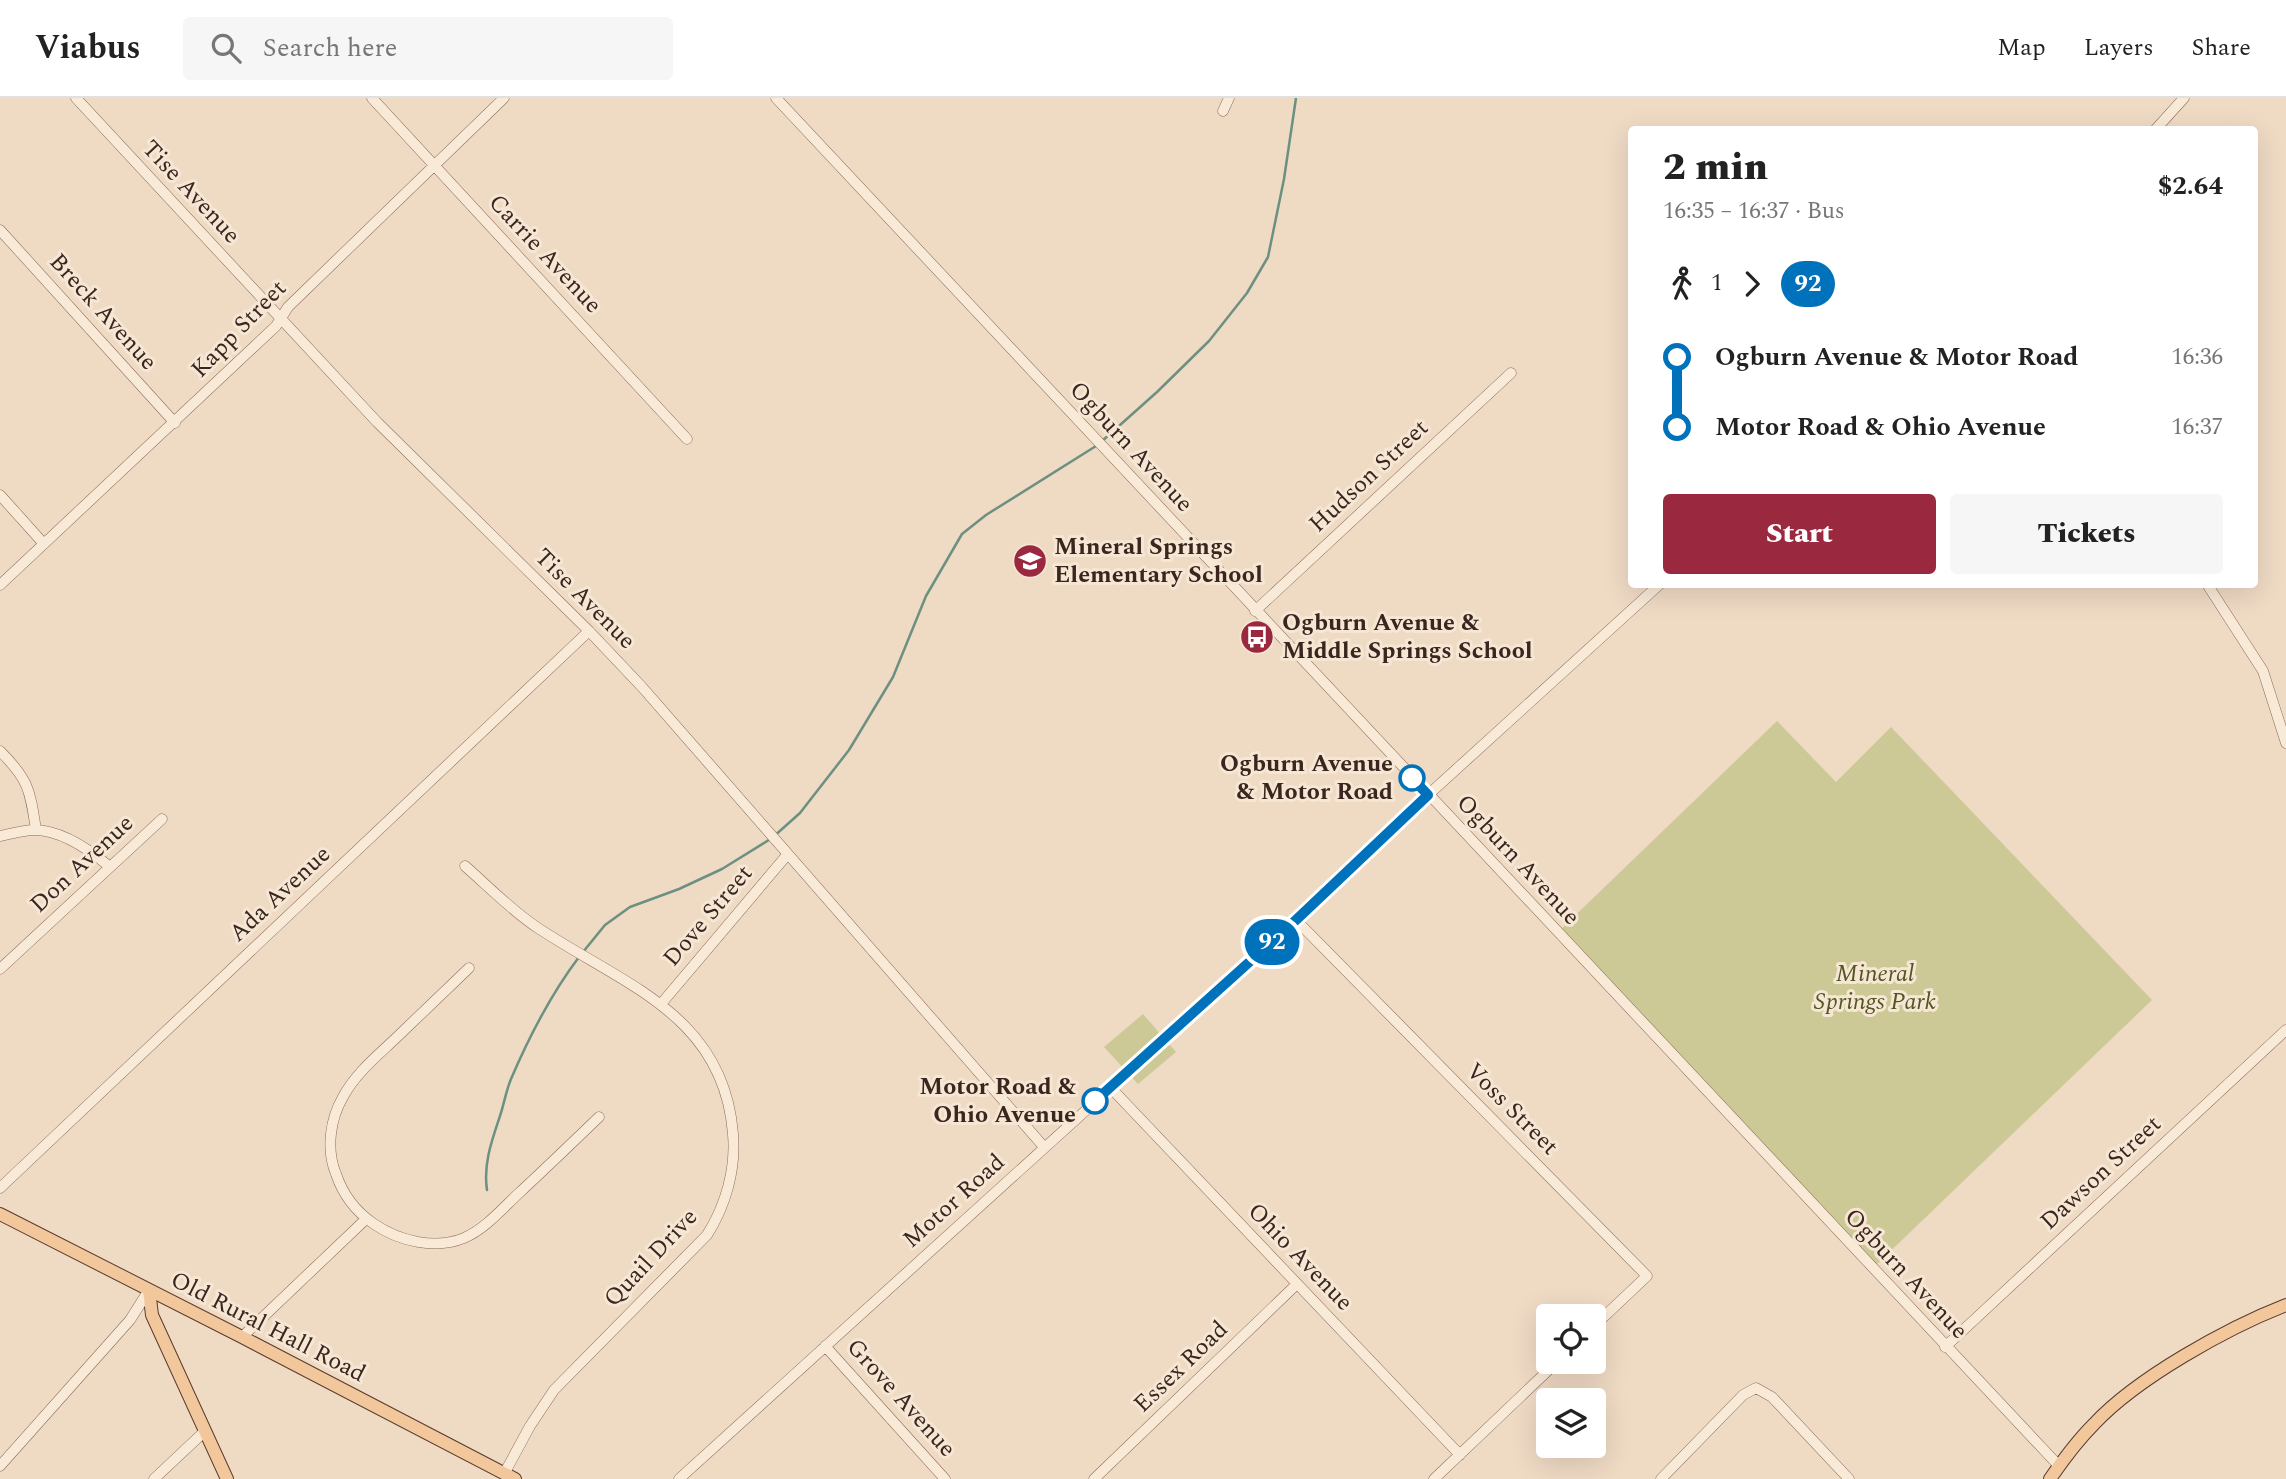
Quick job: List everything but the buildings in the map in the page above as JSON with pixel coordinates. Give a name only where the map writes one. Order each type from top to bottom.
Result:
[{"type":"main road","name":"Old Rural Hall Road","points":[[0,1214],[510,1476]]},
{"type":"main road","points":[[149,1290],[152,1315],[227,1479]]},
{"type":"main road","points":[[2050,1479],[2095,1423],[2134,1390],[2221,1336],[2255,1317],[2286,1305]]},
{"type":"street","name":"Tise Avenue","points":[[76,98],[377,422],[589,631],[642,687],[1044,1147]]},
{"type":"street","name":"Carrie Avenue","points":[[372,98],[687,439]]},
{"type":"street","name":"Kapp Street","points":[[0,585],[276,326],[288,307],[504,98]]},
{"type":"street","name":"Ogburn Avenue","points":[[776,98],[2059,1466]]},
{"type":"street","points":[[1223,111],[1230,98]]},
{"type":"street","points":[[2159,126],[2184,98]]},
{"type":"street","name":"Breck Avenue","points":[[0,230],[174,423]]},
{"type":"street","name":"Hudson Street","points":[[1255,611],[1511,373]]},
{"type":"street","points":[[0,495],[44,544]]},
{"type":"street","name":"Motor Road","points":[[679,1479],[1296,920],[1428,795],[1656,588]]},
{"type":"street","points":[[2210,588],[2263,671],[2286,743]]},
{"type":"street","name":"Ada Avenue","points":[[0,1188],[589,631]]},
{"type":"street","points":[[0,751],[15,766],[30,790],[36,830]]},
{"type":"street","name":"Don Avenue","points":[[0,969],[162,819]]},
{"type":"street","points":[[0,836],[36,830],[63,837],[92,852],[110,867]]},
{"type":"street","name":"Dove Street","points":[[661,1004],[787,855]]},
{"type":"street","name":"Quail Drive","points":[[465,866],[537,927],[661,1004],[703,1044],[729,1103],[734,1146],[733,1163],[714,1224],[696,1248],[554,1390],[530,1426],[510,1476]]},
{"type":"street","name":"Voss Street","points":[[1296,920],[1647,1276],[1606,1315]]},
{"type":"street","points":[[469,968],[359,1074],[342,1099],[333,1127],[331,1157],[346,1197],[366,1219],[388,1233],[426,1243],[451,1242],[464,1238],[482,1227],[599,1118]]},
{"type":"street","name":"Dawson Street","points":[[1945,1347],[2286,1030]]},
{"type":"street","name":"Ohio Avenue","points":[[1110,1087],[1460,1455]]},
{"type":"street","points":[[242,1336],[366,1219]]},
{"type":"street","name":"Essex Road","points":[[1094,1479],[1297,1284]]},
{"type":"street","points":[[0,1466],[130,1320],[149,1290]]},
{"type":"street","name":"Grove Avenue","points":[[825,1346],[946,1479]]},
{"type":"street","points":[[1433,1479],[1544,1374]]},
{"type":"street","points":[[1661,1479],[1743,1395],[1756,1388],[1772,1397],[1849,1479]]},
{"type":"street","points":[[154,1479],[205,1431]]},
{"type":"green space","name":"Mineral Springs Park","points":[[1777,721],[1836,782],[1891,727],[2152,1000],[1875,1266],[1559,931]]},
{"type":"green space","points":[[1143,1014],[1176,1052],[1138,1084],[1104,1047]]},
{"type":"waterway","points":[[1101,442],[1209,341],[1247,293],[1268,257],[1284,179],[1296,98]]},
{"type":"waterway","points":[[583,952],[605,925],[630,907],[722,869],[772,838],[800,813],[849,750],[893,677],[926,596],[962,534],[986,515],[1096,446]]},
{"type":"waterway","points":[[487,1190],[489,1152],[511,1079],[541,1016],[579,957]]},
{"type":"bus line","name":"92","points":[[1095,1101],[1296,920],[1428,795],[1412,778]]},
{"type":"place","name":"Mineral Springs Elementary School","points":[[1030,561]]},
{"type":"place","name":"Ogburn Avenue & Middle Springs School","points":[[1257,637]]},
{"type":"place","name":"Ogburn Avenue & Motor Road","points":[[1412,778]]},
{"type":"place","name":"Motor Road & Ohio Avenue","points":[[1095,1101]]}]
